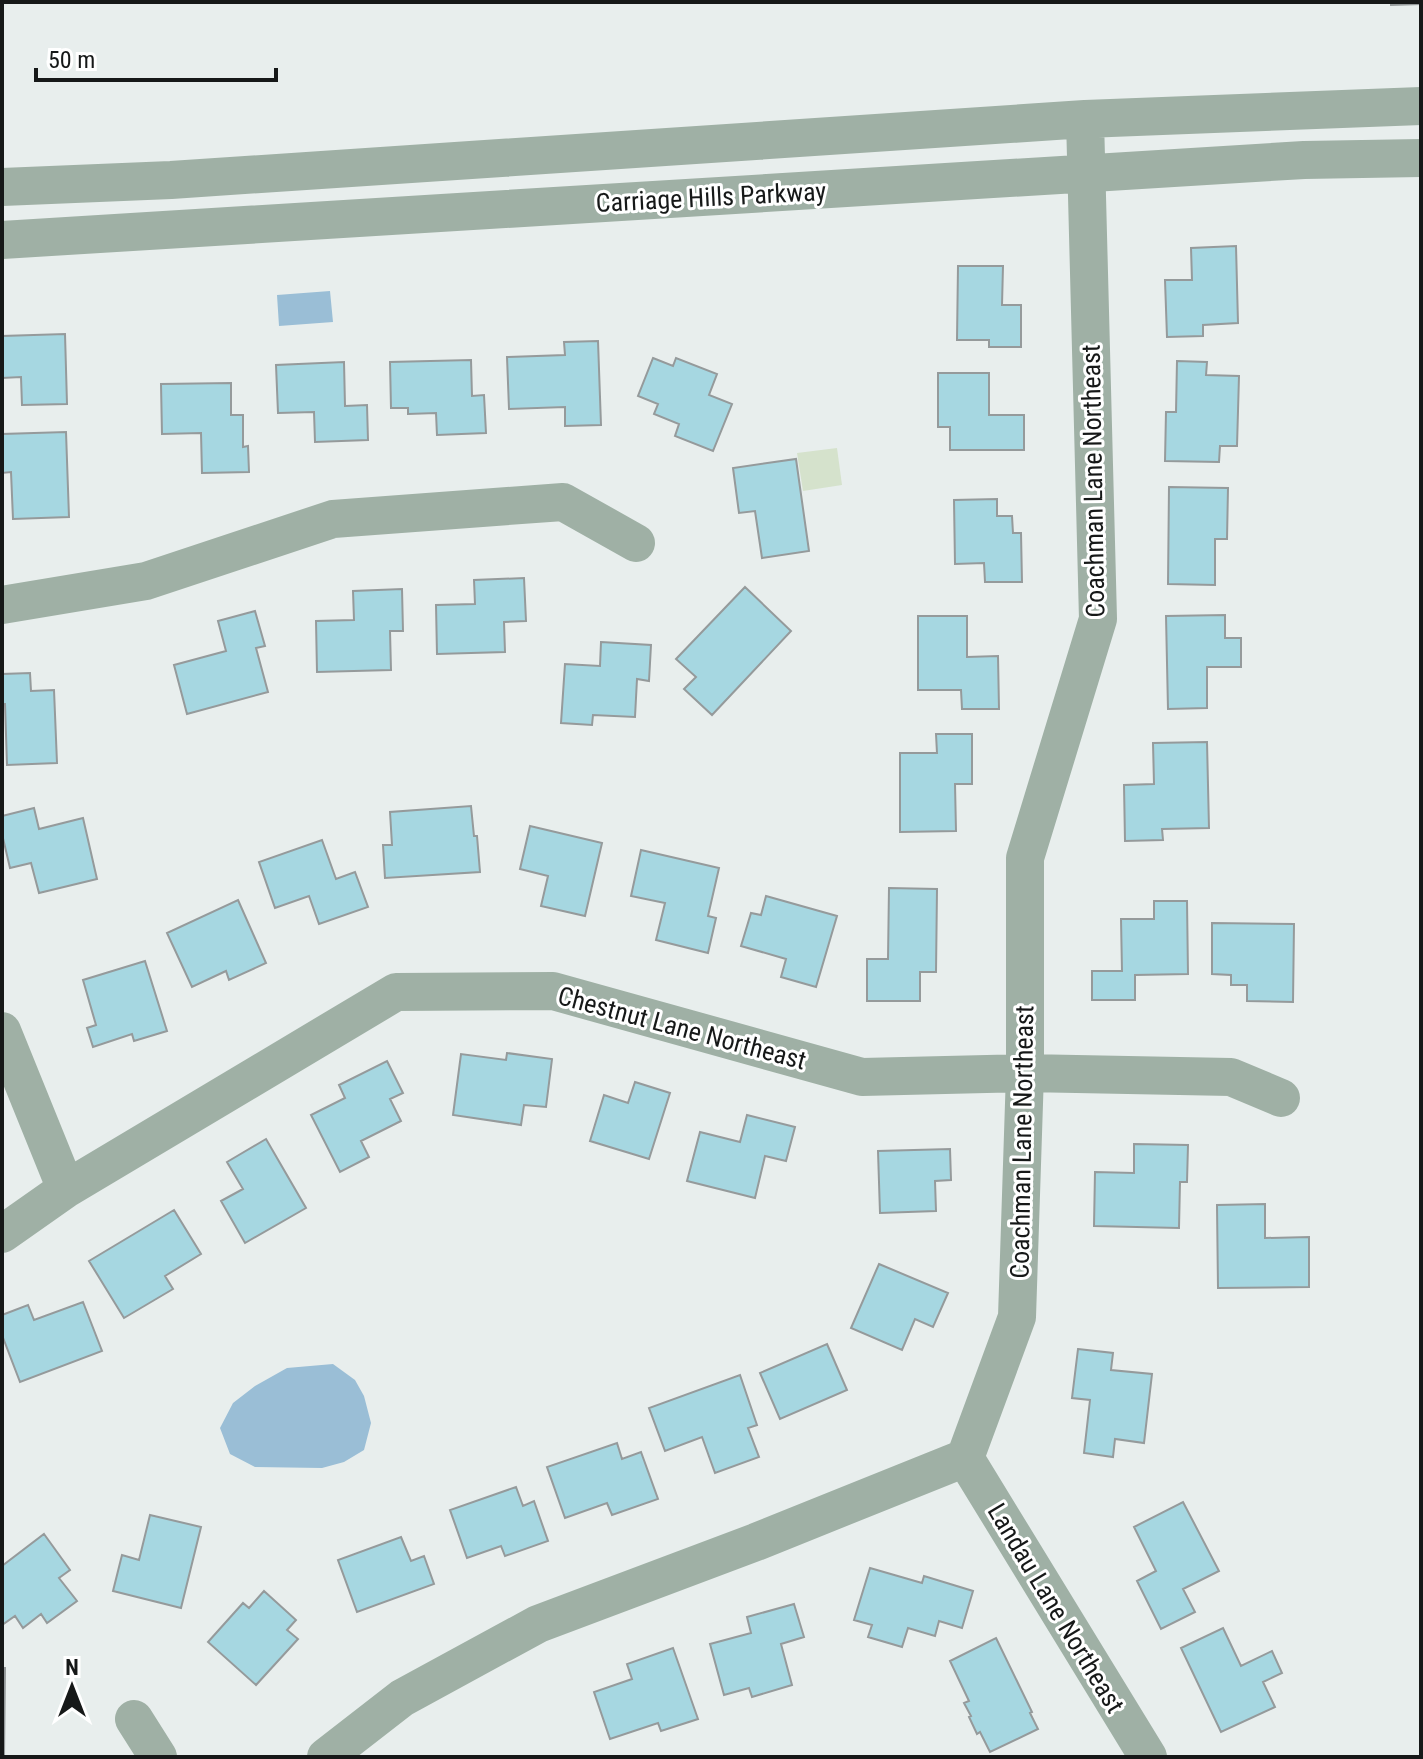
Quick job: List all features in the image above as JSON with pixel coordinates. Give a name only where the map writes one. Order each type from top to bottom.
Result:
[{"type":"street","name":"Carriage Hills Parkway","points":[[2,187],[171,180],[1085,119],[1421,106]]},
{"type":"street","name":"Coachman Lane Northeast","points":[[965,1458],[1017,1317],[1025,1073],[1025,858],[1098,619],[1085,119]]},
{"type":"street","name":"Carriage Hills Parkway","points":[[2,240],[1304,160],[1421,158]]},
{"type":"street","points":[[2,605],[146,581],[333,519],[563,502],[636,543]]},
{"type":"street","name":"Chestnut Lane Northeast","points":[[2,1234],[66,1189],[396,992],[553,991],[862,1077],[1025,1073],[1231,1077],[1281,1098]]},
{"type":"street","points":[[2,1031],[66,1189]]},
{"type":"street","points":[[326,1757],[402,1698],[538,1624],[756,1542],[965,1458]]},
{"type":"street","name":"Landau Lane Northeast","points":[[965,1458],[1148,1757]]},
{"type":"street","points":[[134,1719],[158,1757]]},
{"type":"green space","points":[[837,448],[842,485],[803,491],[797,453]]},
{"type":"water","points":[[330,291],[333,322],[279,326],[277,295]]},
{"type":"water","points":[[333,1364],[355,1380],[364,1396],[371,1423],[364,1450],[344,1462],[322,1468],[255,1467],[230,1454],[220,1428],[233,1403],[287,1368]]},
{"type":"building","points":[[1391,2],[1421,2],[1421,4],[1391,5]]},
{"type":"building","points":[[1236,246],[1238,323],[1203,325],[1203,336],[1167,337],[1165,280],[1192,280],[1191,248]]},
{"type":"building","points":[[958,266],[1003,266],[1002,305],[1021,305],[1021,347],[989,347],[989,340],[957,340]]},
{"type":"building","points":[[65,334],[67,404],[22,405],[21,377],[2,378],[2,336]]},
{"type":"building","points":[[598,341],[601,425],[565,426],[565,407],[509,409],[507,357],[565,355],[564,342]]},
{"type":"building","points":[[653,358],[673,366],[676,358],[717,374],[709,395],[732,404],[713,451],[675,436],[679,424],[654,414],[658,404],[638,396]]},
{"type":"building","points":[[471,360],[472,396],[484,395],[486,433],[437,435],[436,413],[408,414],[408,408],[391,408],[390,362]]},
{"type":"building","points":[[1177,361],[1207,362],[1206,375],[1239,376],[1237,446],[1220,446],[1219,462],[1165,461],[1166,412],[1176,412]]},
{"type":"building","points":[[344,362],[345,406],[367,405],[368,440],[315,442],[314,412],[278,413],[276,365]]},
{"type":"building","points":[[938,373],[989,373],[989,415],[1024,415],[1024,450],[950,450],[950,427],[938,427]]},
{"type":"building","points":[[231,383],[231,415],[243,415],[243,447],[248,446],[249,472],[202,473],[201,433],[162,434],[161,384]]},
{"type":"building","points":[[66,432],[69,517],[13,519],[11,472],[2,473],[2,434]]},
{"type":"building","points":[[796,459],[809,551],[762,558],[755,511],[739,513],[733,468]]},
{"type":"building","points":[[1169,487],[1228,488],[1227,539],[1215,539],[1215,585],[1168,584]]},
{"type":"building","points":[[997,499],[997,516],[1012,516],[1013,533],[1021,533],[1022,582],[985,582],[984,563],[955,564],[954,500]]},
{"type":"building","points":[[524,578],[526,621],[504,622],[505,652],[437,654],[436,605],[475,604],[474,580]]},
{"type":"building","points":[[745,587],[791,631],[712,715],[684,689],[696,677],[676,659]]},
{"type":"building","points":[[402,589],[403,631],[390,631],[391,670],[317,672],[316,621],[354,620],[353,591]]},
{"type":"building","points":[[255,611],[265,646],[256,648],[268,692],[187,714],[174,665],[226,651],[218,621]]},
{"type":"building","points":[[1225,615],[1225,638],[1241,638],[1241,667],[1207,667],[1207,708],[1168,709],[1166,616]]},
{"type":"building","points":[[918,616],[967,616],[967,657],[998,656],[999,709],[962,709],[961,690],[918,690]]},
{"type":"building","points":[[601,642],[651,645],[649,681],[637,679],[635,717],[593,715],[592,725],[561,723],[565,664],[600,666]]},
{"type":"building","points":[[30,673],[31,691],[54,690],[57,763],[7,765],[2,674]]},
{"type":"building","points":[[936,734],[972,734],[972,784],[955,784],[956,831],[900,832],[900,753],[937,753]]},
{"type":"building","points":[[1207,742],[1209,828],[1162,829],[1163,840],[1125,841],[1124,785],[1154,784],[1153,743]]},
{"type":"building","points":[[471,806],[480,872],[385,878],[383,845],[392,845],[390,812]]},
{"type":"building","points":[[34,808],[39,829],[83,818],[97,879],[39,893],[31,863],[10,868],[2,834],[2,816]]},
{"type":"building","points":[[530,826],[602,843],[585,916],[541,906],[548,876],[520,869]]},
{"type":"building","points":[[322,840],[336,879],[355,872],[368,907],[319,924],[309,896],[275,908],[259,862]]},
{"type":"building","points":[[641,850],[719,868],[708,916],[716,918],[708,953],[656,940],[665,903],[631,896]]},
{"type":"building","points":[[889,888],[937,889],[936,972],[920,972],[920,1001],[867,1001],[867,959],[888,959]]},
{"type":"building","points":[[766,896],[837,916],[816,987],[781,977],[786,959],[741,946],[751,913],[761,915]]},
{"type":"building","points":[[238,900],[266,963],[229,980],[226,971],[192,987],[167,933]]},
{"type":"building","points":[[1154,901],[1187,901],[1188,974],[1135,975],[1135,1000],[1092,1000],[1092,971],[1122,971],[1121,919],[1154,919]]},
{"type":"building","points":[[1212,923],[1294,924],[1293,1002],[1247,1001],[1247,985],[1231,985],[1231,975],[1212,974]]},
{"type":"building","points":[[145,961],[167,1031],[134,1041],[132,1034],[93,1047],[87,1028],[96,1025],[83,980]]},
{"type":"building","points":[[507,1053],[552,1059],[546,1107],[524,1105],[521,1125],[453,1115],[461,1054],[506,1060]]},
{"type":"building","points":[[387,1061],[403,1093],[390,1099],[401,1121],[361,1141],[369,1157],[340,1172],[311,1115],[345,1098],[339,1085]]},
{"type":"building","points":[[635,1082],[670,1093],[649,1159],[590,1141],[604,1095],[628,1103]]},
{"type":"building","points":[[747,1115],[795,1127],[786,1161],[765,1156],[755,1198],[687,1181],[700,1132],[740,1142]]},
{"type":"building","points":[[266,1139],[306,1208],[245,1243],[221,1201],[243,1189],[227,1162]]},
{"type":"building","points":[[1134,1144],[1188,1145],[1187,1182],[1180,1182],[1179,1228],[1094,1226],[1095,1172],[1134,1173]]},
{"type":"building","points":[[950,1149],[951,1180],[935,1181],[936,1211],[880,1213],[878,1151]]},
{"type":"building","points":[[1265,1204],[1265,1238],[1309,1237],[1309,1287],[1218,1288],[1217,1205]]},
{"type":"building","points":[[174,1210],[201,1254],[165,1276],[173,1289],[124,1318],[89,1261]]},
{"type":"building","points":[[879,1264],[948,1293],[933,1327],[915,1319],[902,1350],[851,1328]]},
{"type":"building","points":[[83,1302],[102,1351],[20,1382],[2,1335],[2,1315],[28,1305],[34,1320]]},
{"type":"building","points":[[827,1344],[847,1390],[780,1419],[760,1373]]},
{"type":"building","points":[[1078,1349],[1113,1353],[1111,1370],[1152,1374],[1144,1443],[1115,1439],[1113,1457],[1084,1453],[1090,1400],[1072,1398]]},
{"type":"building","points":[[740,1375],[757,1425],[748,1428],[759,1457],[715,1473],[702,1437],[665,1451],[649,1408]]},
{"type":"building","points":[[617,1443],[622,1459],[641,1452],[658,1499],[612,1515],[607,1503],[565,1518],[547,1467]]},
{"type":"building","points":[[516,1487],[523,1506],[534,1501],[548,1541],[505,1556],[501,1546],[467,1558],[450,1510]]},
{"type":"building","points":[[1183,1502],[1219,1571],[1183,1589],[1195,1612],[1161,1629],[1137,1581],[1156,1571],[1134,1527]]},
{"type":"building","points":[[150,1515],[201,1527],[181,1608],[113,1591],[122,1555],[139,1560]]},
{"type":"building","points":[[44,1534],[70,1570],[59,1578],[77,1601],[47,1623],[41,1614],[23,1628],[15,1616],[2,1625],[2,1566]]},
{"type":"building","points":[[401,1537],[411,1561],[424,1556],[434,1584],[357,1612],[338,1560]]},
{"type":"building","points":[[870,1568],[922,1583],[924,1576],[973,1591],[962,1628],[939,1621],[935,1636],[908,1628],[902,1647],[868,1637],[872,1625],[854,1620]]},
{"type":"building","points":[[264,1591],[296,1620],[287,1630],[298,1639],[256,1685],[208,1642],[243,1603],[249,1608]]},
{"type":"building","points":[[794,1604],[804,1637],[781,1644],[792,1685],[752,1697],[749,1688],[724,1695],[710,1644],[751,1633],[747,1617]]},
{"type":"building","points":[[1223,1628],[1241,1666],[1272,1651],[1282,1673],[1263,1682],[1275,1707],[1221,1732],[1181,1648]]},
{"type":"building","points":[[996,1638],[1038,1729],[990,1752],[969,1717],[964,1703],[969,1701],[950,1661]]},
{"type":"building","points":[[673,1648],[698,1719],[661,1731],[658,1723],[610,1739],[594,1692],[632,1679],[627,1664]]},
{"type":"building","points":[[2,1668],[5,1668],[4,1757],[2,1757]]}]
